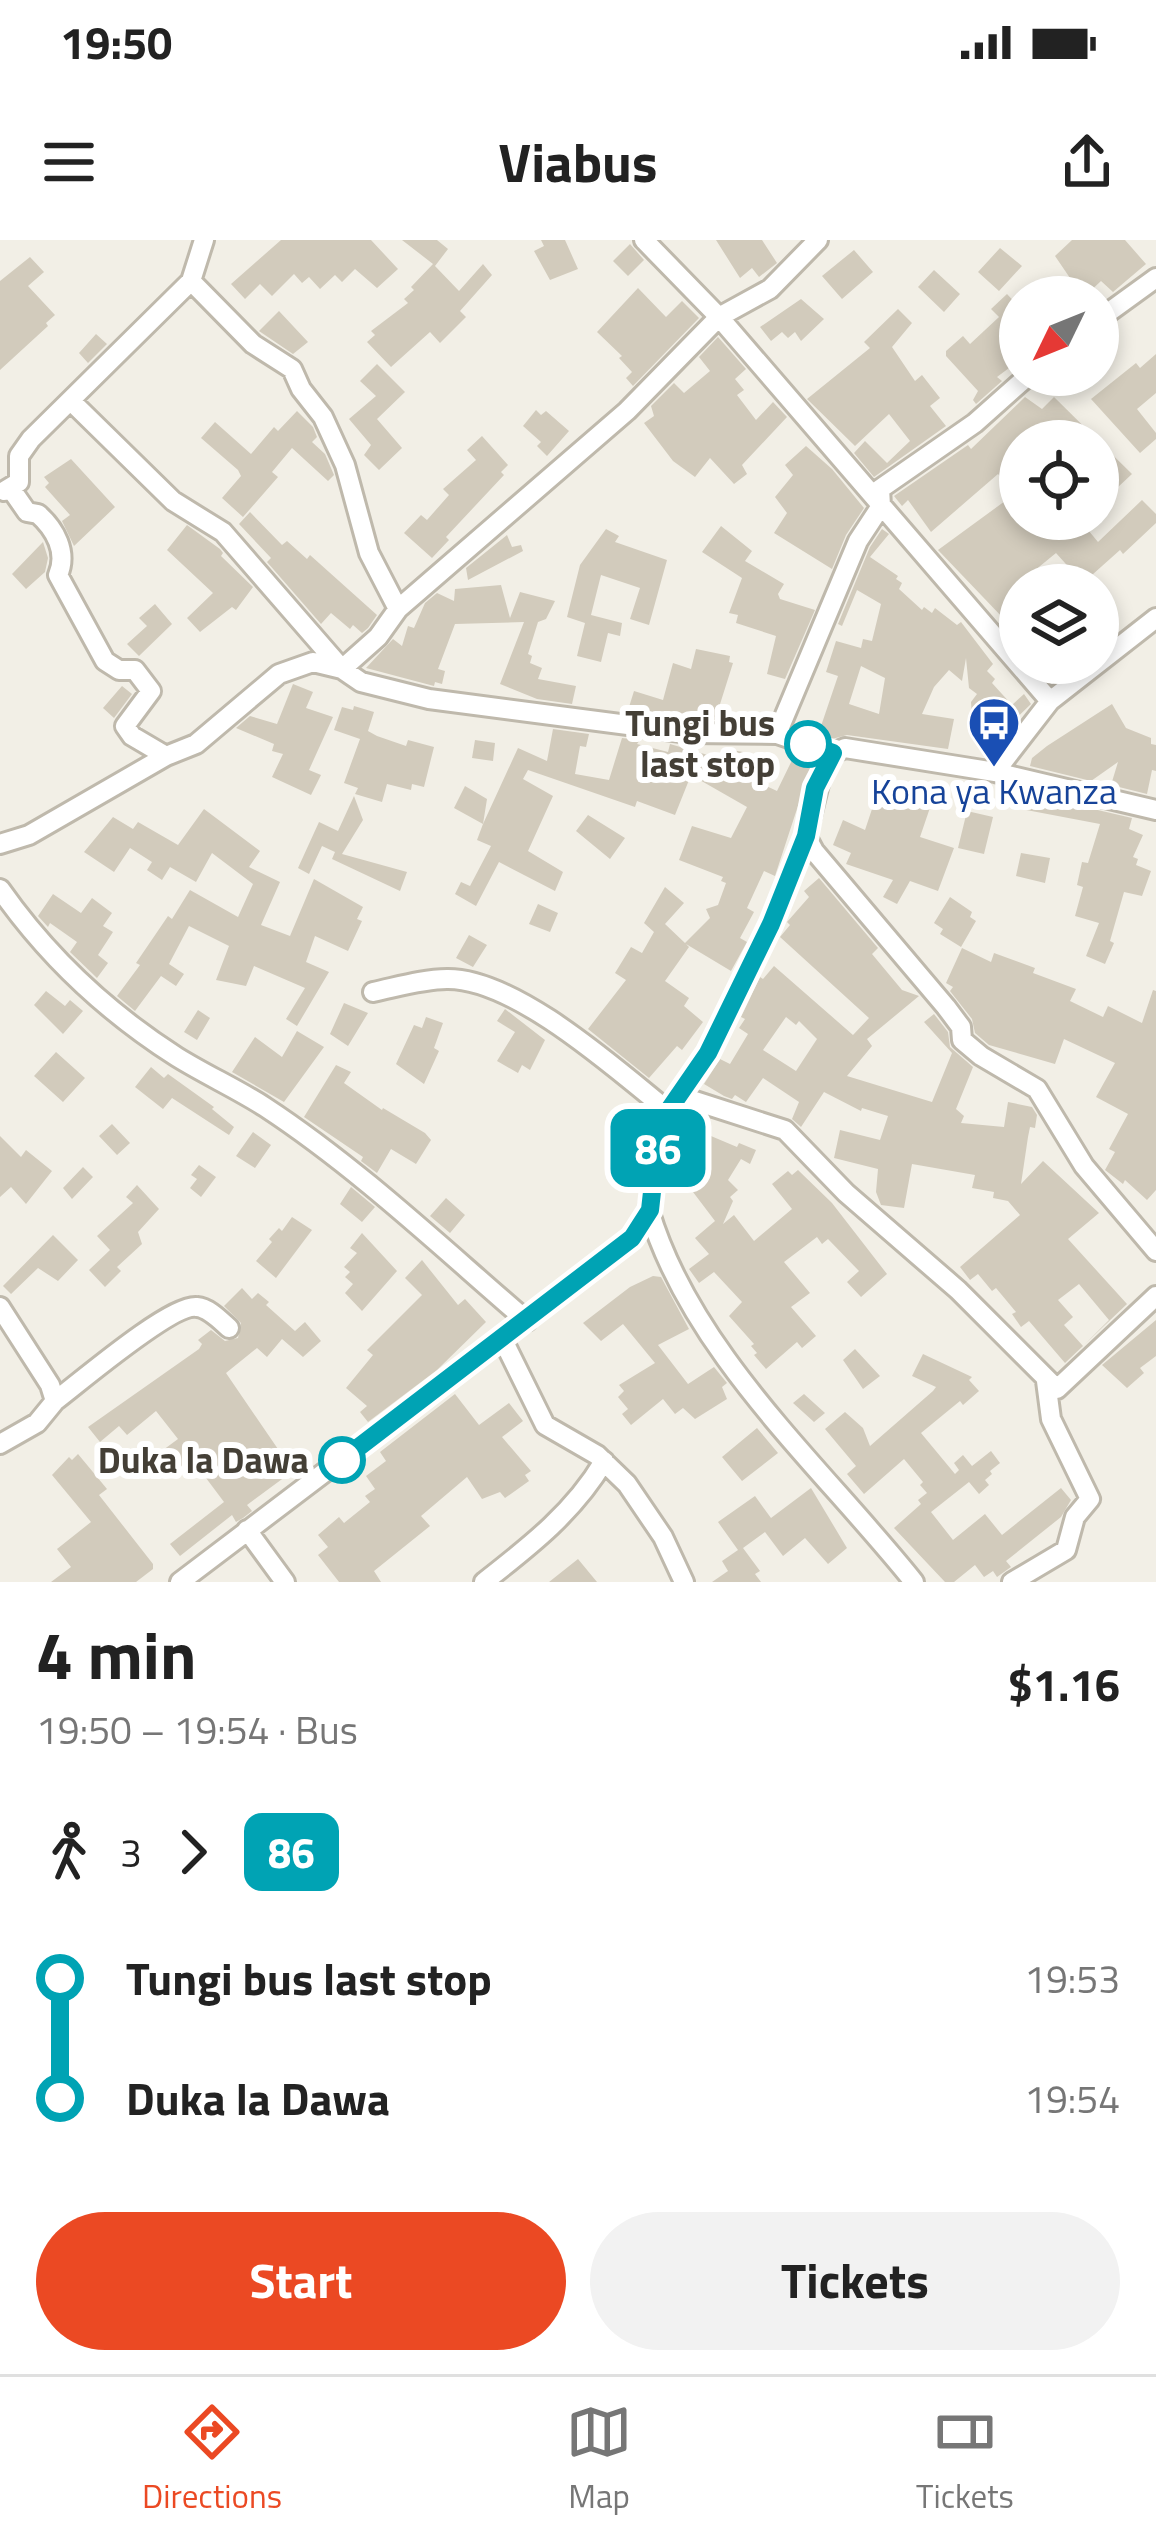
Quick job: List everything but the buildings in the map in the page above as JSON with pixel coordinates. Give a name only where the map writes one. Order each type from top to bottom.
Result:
[{"type":"street","points":[[166,756],[125,726],[152,691],[135,670],[119,670],[105,662],[58,575],[64,562],[59,540],[38,514],[26,512],[5,490],[19,482],[19,456],[25,446],[190,281],[204,240]]},
{"type":"street","points":[[644,240],[719,317],[1050,701]]},
{"type":"street","points":[[342,669],[378,637],[398,609],[627,411],[719,317],[770,289],[818,240]]},
{"type":"street","points":[[1119,305],[1156,278]]},
{"type":"street","points":[[190,281],[253,344],[292,369],[323,417],[345,465],[369,553],[398,609]]},
{"type":"street","points":[[777,734],[858,541],[881,506],[880,489],[1005,396]]},
{"type":"street","points":[[72,401],[173,501],[223,532],[342,669],[362,682],[480,707],[689,734],[777,734],[833,753]]},
{"type":"street","points":[[994,772],[1050,701],[1156,618]]},
{"type":"street","points":[[0,844],[29,835],[210,735],[279,674],[314,662],[342,669]]},
{"type":"street","points":[[180,1582],[632,1238],[650,1210],[656,1156],[668,1111],[708,1053],[771,924],[806,836],[815,788],[833,753],[845,748],[994,772],[1156,810]]},
{"type":"street","points":[[806,836],[954,1017],[962,1040],[1037,1089],[1084,1166],[1156,1251]]},
{"type":"street","points":[[0,889],[28,930],[104,1004],[178,1058],[263,1106],[324,1151],[526,1321]]},
{"type":"street","points":[[373,992],[442,979],[473,983],[572,1034],[668,1111]]},
{"type":"street","points":[[668,1111],[695,1101],[785,1130],[1057,1389],[1156,1296]]},
{"type":"street","points":[[650,1210],[672,1270],[729,1360],[914,1582]]},
{"type":"street","points":[[0,1307],[50,1385],[55,1401]]},
{"type":"street","points":[[0,1444],[37,1423],[55,1401],[153,1327],[188,1307],[200,1307],[229,1328]]},
{"type":"street","points":[[503,1340],[545,1425],[604,1461],[639,1499],[684,1582]]},
{"type":"street","points":[[1012,1582],[1066,1550],[1075,1517],[1090,1499],[1051,1419],[1046,1381]]},
{"type":"street","points":[[484,1582],[549,1531],[592,1483],[604,1461]]},
{"type":"street","points":[[247,1530],[285,1582]]},
{"type":"bus line","name":"86","points":[[342,1460],[632,1238],[650,1210],[656,1156],[668,1111],[708,1053],[771,924],[806,836],[815,788],[833,753],[808,744]]},
{"type":"place","name":"Tungi bus last stop","points":[[808,744]]},
{"type":"place","name":"Kona ya Kwanza","points":[[994,769]]},
{"type":"place","name":"Duka la Dawa","points":[[342,1460]]}]
